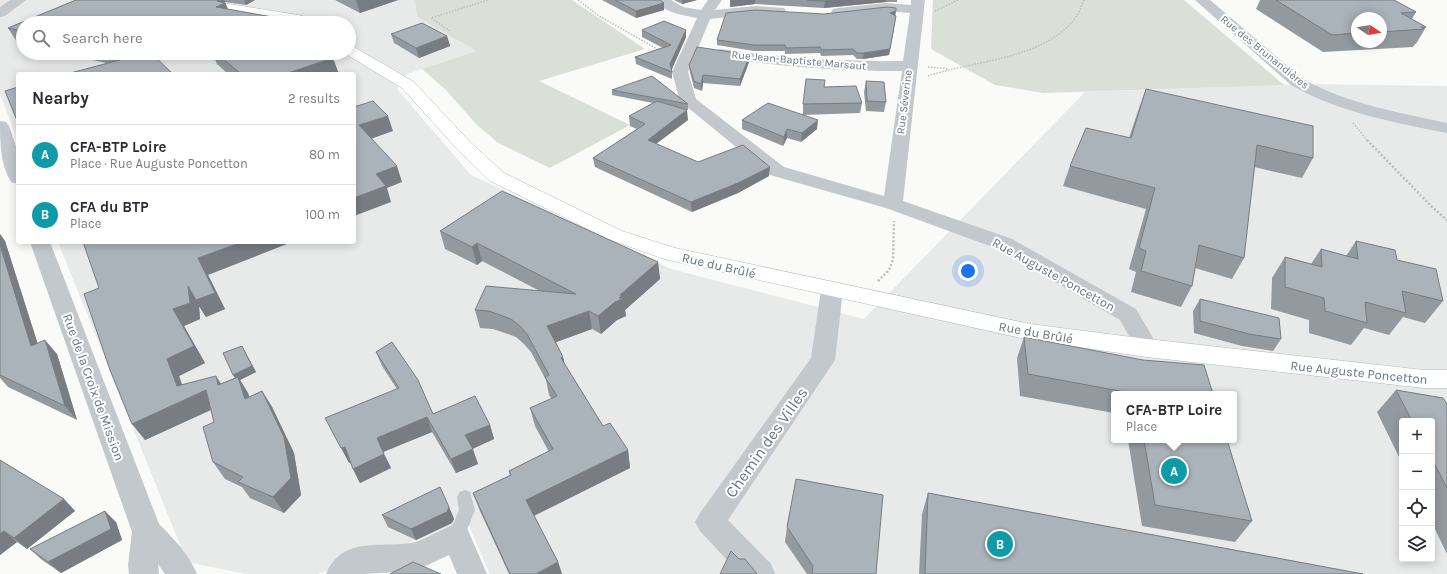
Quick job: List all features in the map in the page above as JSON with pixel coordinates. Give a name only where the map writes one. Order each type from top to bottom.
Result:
[{"type":"main road","points":[[187,0],[279,16]]},
{"type":"main road","name":"Rue du Brûlé","points":[[356,54],[408,85],[464,146],[497,177],[615,235],[671,254],[832,290],[1030,332],[1147,348]]},
{"type":"main road","name":"Rue Auguste Poncetton","points":[[1147,348],[1416,378],[1447,380]]},
{"type":"street","points":[[0,13],[19,0]]},
{"type":"street","points":[[662,0],[679,10],[705,15],[755,10],[793,12]]},
{"type":"street","name":"Rue Auguste Poncetton","points":[[715,0],[705,15],[680,72],[688,101],[777,171],[893,210],[948,223],[1005,244],[1128,316],[1147,348]]},
{"type":"street","name":"Rue des Brunandières","points":[[1202,0],[1297,82],[1324,96],[1360,108],[1447,128]]},
{"type":"street","points":[[824,14],[917,5]]},
{"type":"street","name":"Rue Séverine","points":[[893,210],[917,5]]},
{"type":"street","name":"Rue Jean-Baptiste Marsaut","points":[[688,52],[862,67],[908,74]]},
{"type":"street","points":[[0,126],[16,172]]},
{"type":"street","name":"Rue de la Croix de Mission","points":[[41,244],[147,532],[169,554],[182,574]]},
{"type":"street","name":"Chemin des Villes","points":[[760,574],[710,522],[823,360],[832,290]]},
{"type":"street","name":"Rue de la Croix de Mission","points":[[143,573],[147,532]]},
{"type":"street","points":[[341,574],[357,560],[415,557],[456,537],[472,574]]},
{"type":"lane","points":[[456,537],[467,510],[465,498]]},
{"type":"path","points":[[450,31],[431,18],[488,0]]},
{"type":"path","points":[[578,0],[599,16],[657,49],[678,59],[688,52]]},
{"type":"path","points":[[917,5],[937,11],[958,0]]},
{"type":"path","points":[[908,74],[998,60],[1030,49],[1054,38],[1075,19],[1084,0]]},
{"type":"path","points":[[1324,96],[1355,125],[1380,153],[1447,219]]},
{"type":"path","points":[[889,270],[893,260],[893,210]]},
{"type":"shaded area","points":[[0,0],[415,0],[417,17],[478,51],[407,74],[397,89],[471,175],[671,269],[864,319],[1085,92],[1317,84],[1447,86],[1447,574],[490,574],[468,523],[317,574],[246,574],[187,562],[59,244],[356,244],[356,72],[16,72],[16,136],[0,94]]},
{"type":"shaded area","points":[[415,0],[572,0],[645,49],[539,81],[630,125],[550,168],[498,143],[476,124],[445,89],[422,69],[477,51],[417,17]]},
{"type":"shaded area","points":[[933,0],[1184,0],[1284,85],[1043,93],[995,85],[931,49]]},
{"type":"building","points":[[76,0],[220,0],[217,1],[225,3],[216,7],[267,16],[37,16]]},
{"type":"building","points":[[615,0],[660,0],[664,3],[636,11]]},
{"type":"building","points":[[807,0],[834,0],[825,1]]},
{"type":"building","points":[[1276,0],[1394,0],[1416,12],[1401,13],[1426,27],[1421,27],[1424,29],[1387,32],[1387,12],[1351,12],[1351,33],[1332,35]]},
{"type":"building","points":[[887,7],[896,8],[896,11],[890,13],[896,16],[890,49],[857,53],[853,49],[822,50],[820,47],[786,48],[785,45],[754,45],[717,40],[726,13],[755,10],[824,14]]},
{"type":"building","points":[[664,21],[686,30],[670,64],[672,72],[635,57],[671,45],[642,30]]},
{"type":"building","points":[[422,23],[447,36],[416,48],[391,34]]},
{"type":"building","points":[[16,25],[16,30],[8,28]]},
{"type":"building","points":[[697,47],[750,55],[740,79],[703,75],[701,84],[694,81],[689,65]]},
{"type":"building","points":[[119,60],[158,60],[171,72],[74,72]]},
{"type":"building","points":[[224,60],[327,60],[291,72],[239,72]]},
{"type":"building","points":[[652,76],[688,104],[612,90]]},
{"type":"building","points":[[806,79],[825,80],[824,87],[856,86],[862,103],[803,104]]},
{"type":"building","points":[[866,81],[884,82],[886,102],[867,101]]},
{"type":"building","points":[[16,88],[16,118],[5,91]]},
{"type":"building","points":[[1146,89],[1313,126],[1313,158],[1257,145],[1244,258],[1199,245],[1192,286],[1141,271],[1146,251],[1139,248],[1155,188],[1070,166],[1086,128],[1131,138]]},
{"type":"building","points":[[373,101],[388,116],[359,125],[397,166],[376,174],[386,186],[356,197],[356,106]]},
{"type":"building","points":[[657,101],[687,110],[648,140],[698,162],[743,145],[770,167],[738,183],[691,202],[593,158],[645,124],[629,116]]},
{"type":"building","points":[[768,103],[818,120],[802,133],[787,129],[784,137],[742,120]]},
{"type":"building","points":[[502,191],[658,262],[620,295],[622,296],[619,298],[624,298],[615,302],[598,316],[589,311],[547,326],[563,357],[561,358],[603,426],[610,423],[628,450],[526,500],[558,562],[536,574],[510,574],[473,493],[511,475],[509,471],[553,449],[530,408],[557,396],[545,377],[549,375],[527,334],[520,326],[511,319],[489,311],[475,310],[486,286],[576,294],[477,243],[472,247],[440,231]]},
{"type":"building","points":[[1356,241],[1395,250],[1397,260],[1436,269],[1443,301],[1402,291],[1406,313],[1365,302],[1367,323],[1325,311],[1324,298],[1285,287],[1285,257],[1322,267],[1321,249],[1358,259]]},
{"type":"building","points":[[84,244],[236,244],[198,258],[215,293],[196,300],[188,286],[190,303],[173,309],[194,346],[167,359],[177,386],[216,376],[218,385],[238,377],[245,399],[262,391],[284,437],[291,478],[273,497],[238,482],[243,477],[213,462],[203,427],[214,422],[206,390],[132,424],[110,370],[84,294],[99,288]]},
{"type":"building","points":[[0,245],[31,346],[45,340],[65,406],[0,375]]},
{"type":"building","points":[[1200,299],[1279,318],[1281,339],[1249,334],[1200,321]]},
{"type":"building","points":[[1024,337],[1143,360],[1204,365],[1212,391],[1120,391],[1028,374]]},
{"type":"building","points":[[392,342],[418,380],[433,414],[475,396],[490,425],[465,435],[473,449],[451,459],[427,417],[377,438],[384,454],[353,469],[345,447],[341,448],[325,418],[399,388],[376,352]]},
{"type":"building","points":[[242,346],[252,366],[233,375],[223,353]]},
{"type":"building","points":[[1396,390],[1443,398],[1447,404],[1447,488],[1435,465],[1435,418],[1410,418]]},
{"type":"building","points":[[1145,443],[1228,443],[1252,521],[1155,505]]},
{"type":"building","points":[[0,460],[64,499],[14,538],[4,531],[0,534]]},
{"type":"building","points":[[796,479],[883,495],[876,574],[812,574],[813,566],[787,527]]},
{"type":"building","points":[[440,487],[449,507],[447,512],[411,529],[382,515]]},
{"type":"building","points":[[928,493],[1363,574],[925,574]]},
{"type":"building","points":[[105,511],[111,529],[48,562],[30,549]]},
{"type":"building","points":[[731,551],[739,559],[745,559],[757,574],[720,574]]},
{"type":"building","points":[[413,562],[441,574],[390,574]]},
{"type":"place","name":"CFA-BTP Loire","points":[[1174,471]]},
{"type":"place","name":"CFA du BTP","points":[[1000,544]]}]
